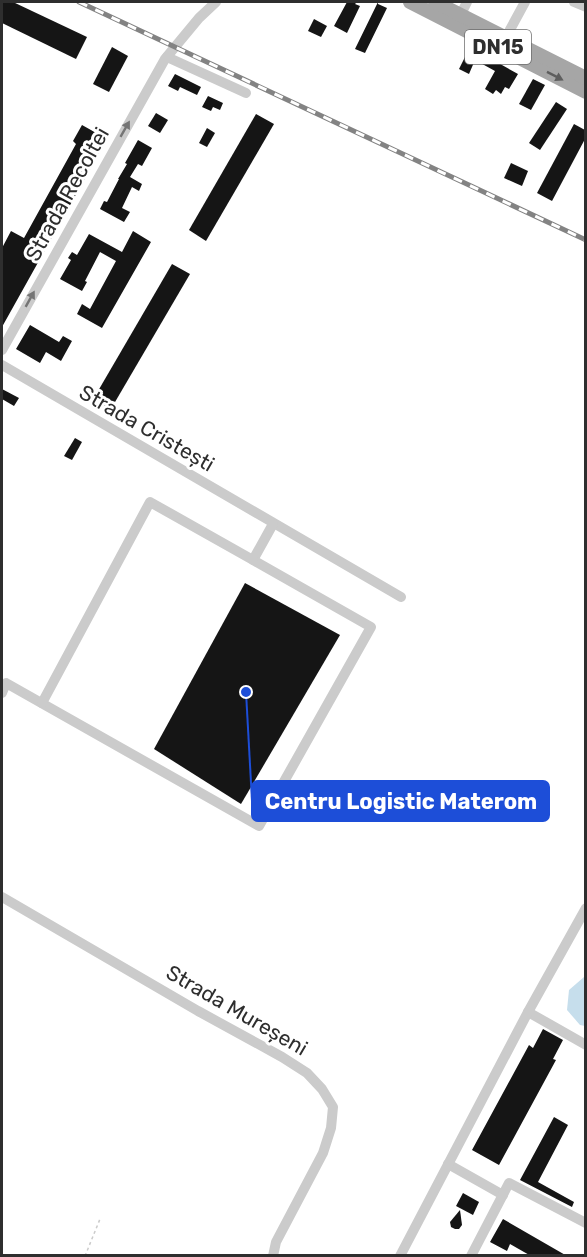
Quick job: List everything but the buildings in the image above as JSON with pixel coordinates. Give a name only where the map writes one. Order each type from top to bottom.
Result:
[{"type":"main road","name":"DN15","points":[[410,2],[461,14],[585,92]]},
{"type":"main road","name":"DN15","points":[[435,2],[585,78]]},
{"type":"street","name":"Strada Recoltei","points":[[2,350],[166,57],[199,18],[216,2]]},
{"type":"street","points":[[506,37],[525,2]]},
{"type":"street","points":[[574,2],[585,7]]},
{"type":"street","points":[[166,57],[246,93]]},
{"type":"street","name":"Strada Cristești","points":[[2,365],[401,597]]},
{"type":"street","points":[[2,693],[6,683],[260,826],[371,627],[150,502],[42,703]]},
{"type":"street","points":[[254,560],[273,524]]},
{"type":"street","name":"Strada Mureșeni","points":[[2,897],[282,1057],[307,1073],[322,1089],[333,1107],[331,1128],[323,1153],[276,1242],[273,1256]]},
{"type":"street","points":[[400,1256],[585,908]]},
{"type":"street","points":[[528,1012],[585,1045]]},
{"type":"street","points":[[448,1164],[503,1195]]},
{"type":"street","points":[[475,1254],[509,1183],[585,1223]]},
{"type":"path","points":[[85,1256],[100,1219]]},
{"type":"water","points":[[586,977],[585,1026],[580,1025],[567,1010],[569,990]]},
{"type":"railway","points":[[79,2],[586,240]]},
{"type":"place","name":"Centru Logistic Materom","points":[[246,692]]}]
